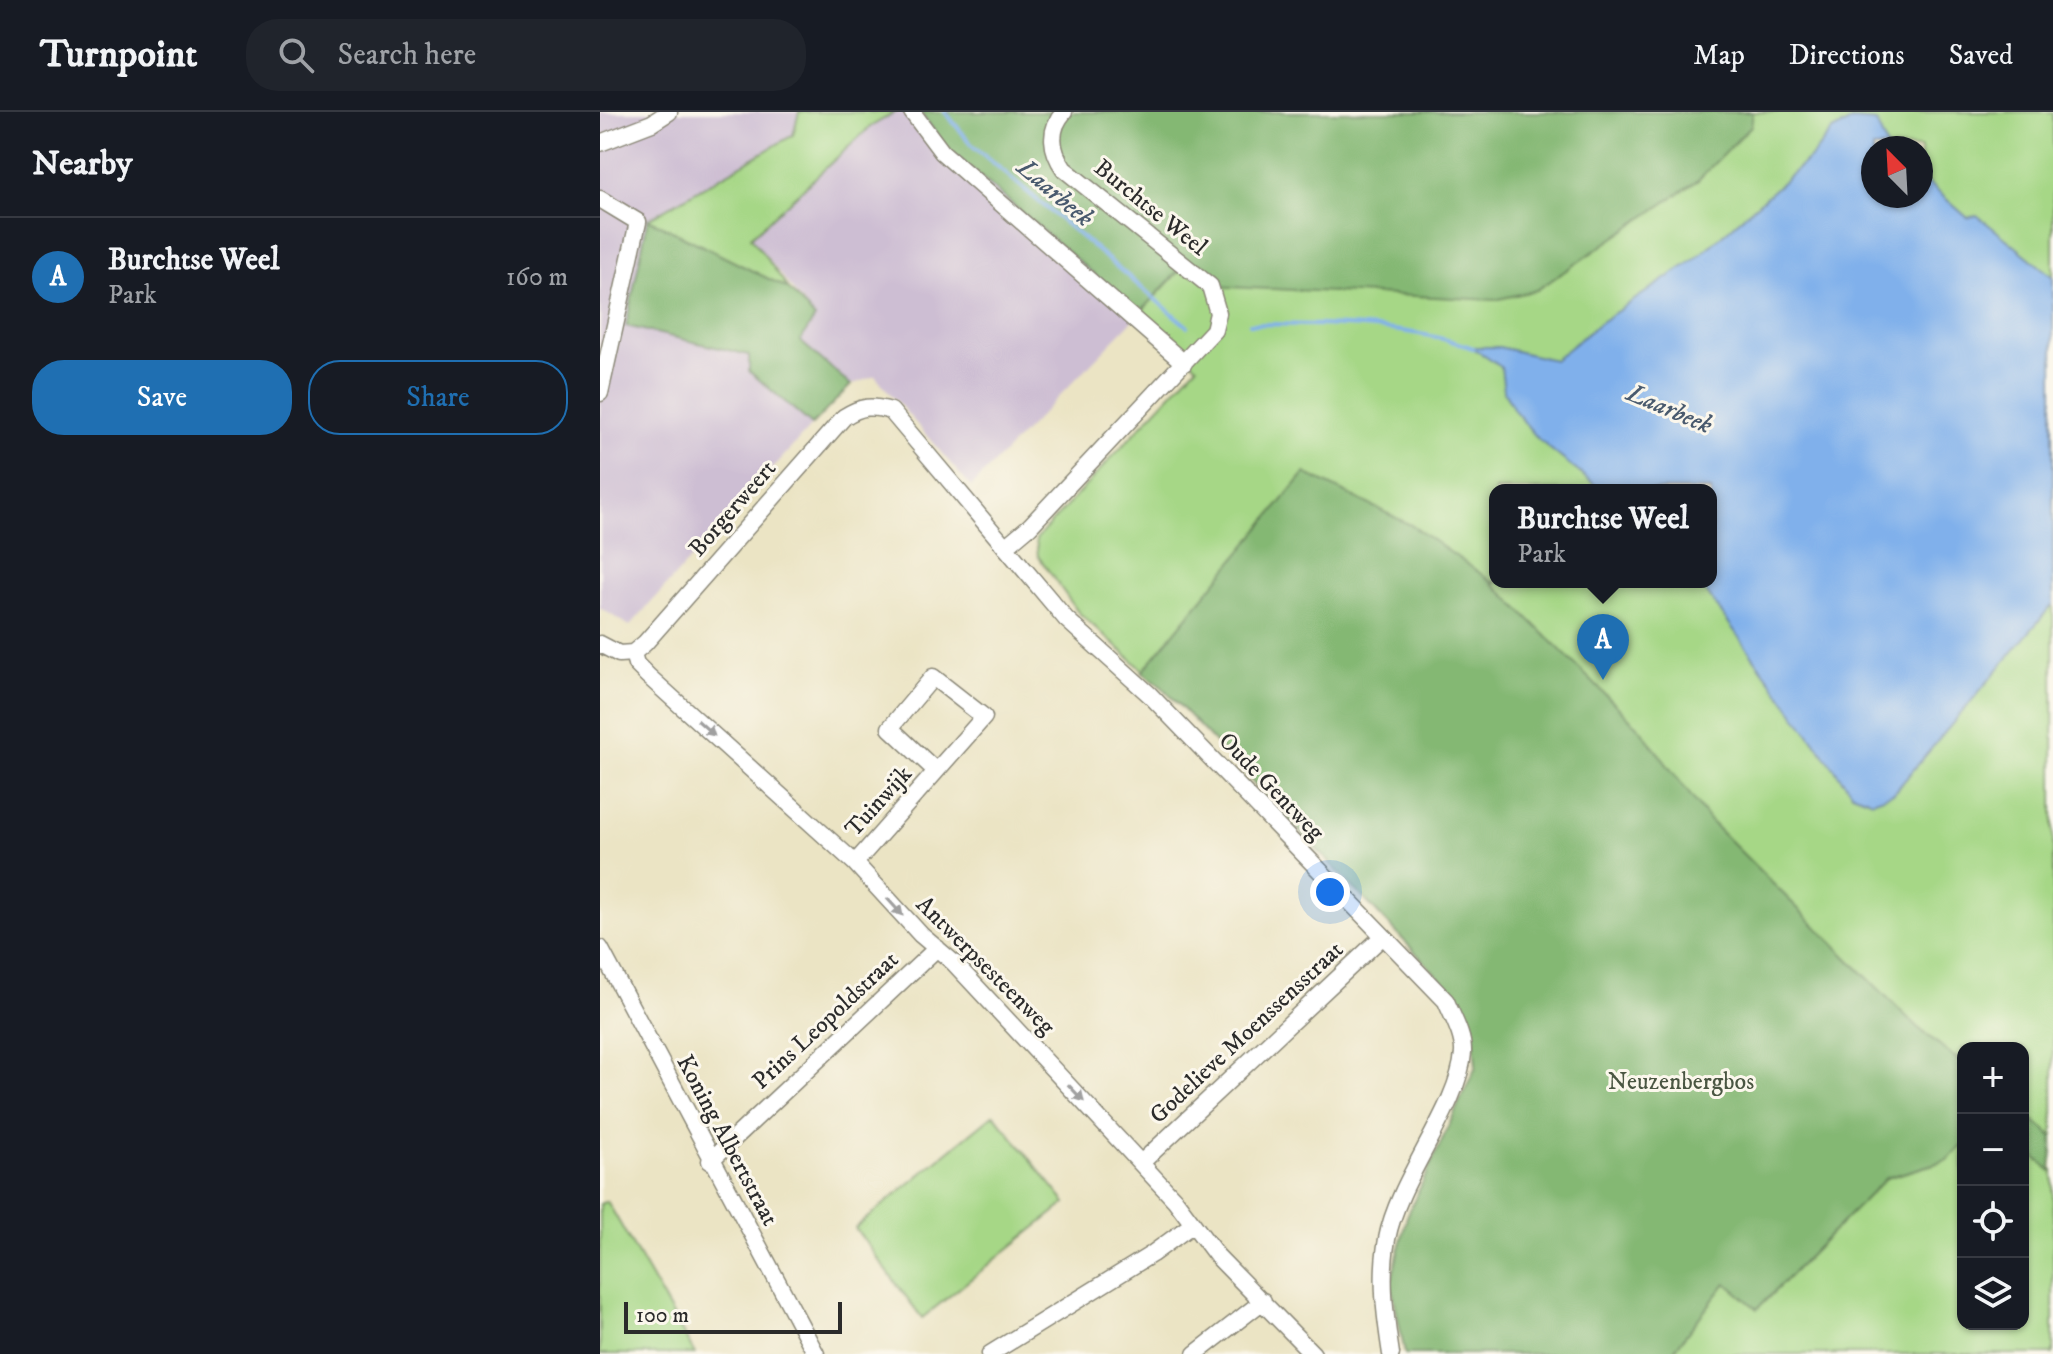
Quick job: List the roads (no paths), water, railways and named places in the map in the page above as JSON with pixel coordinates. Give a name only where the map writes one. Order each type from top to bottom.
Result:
[{"type":"street","points":[[600,143],[652,123],[669,112]]},
{"type":"street","points":[[912,112],[942,152],[1184,363]]},
{"type":"street","name":"Burchtse Weel","points":[[1005,547],[1030,526],[1184,363],[1214,330],[1218,313],[1210,286],[1064,169],[1053,148],[1052,131],[1064,112]]},
{"type":"street","points":[[600,199],[638,222],[600,393]]},
{"type":"street","name":"Oude Gentweg","points":[[874,406],[891,411],[1066,619],[1150,695],[1446,1001],[1463,1054],[1455,1086],[1420,1153],[1387,1236],[1382,1289],[1391,1354]]},
{"type":"street","name":"Borgerweert","points":[[633,653],[844,417],[857,409],[874,406]]},
{"type":"street","points":[[600,644],[619,654],[633,653]]},
{"type":"street","name":"Antwerpsesteenweg","points":[[633,653],[636,664],[648,676],[855,863],[1141,1163],[1217,1256],[1313,1354]]},
{"type":"street","name":"Tuinwijk","points":[[855,863],[984,717],[933,677],[890,728],[936,771]]},
{"type":"street","name":"Godelieve Moenssensstraat","points":[[1141,1163],[1383,936]]},
{"type":"street","name":"Koning Albertstraat","points":[[600,948],[710,1161],[816,1354]]},
{"type":"street","name":"Prins Leopoldstraat","points":[[710,1161],[937,948]]},
{"type":"street","points":[[990,1354],[1152,1254],[1193,1224]]},
{"type":"street","points":[[1195,1354],[1263,1301]]},
{"type":"water","points":[[1853,120],[1876,122],[1882,136],[1861,136],[1861,208],[1933,208],[1933,187],[1968,218],[1977,215],[2053,277],[2053,604],[1894,793],[1873,801],[1852,793],[1703,588],[1717,588],[1717,484],[1594,484],[1539,440],[1514,410],[1504,391],[1501,367],[1471,347],[1499,347],[1554,360],[1601,322],[1694,260],[1812,156],[1832,131]]},
{"type":"waterway","name":"Laarbeek","points":[[945,112],[972,145],[1187,326]]},
{"type":"waterway","name":"Laarbeek","points":[[1250,324],[1335,325],[1392,330],[1473,348]]},
{"type":"place","name":"Burchtse Weel","points":[[1603,680]]},
{"type":"park label","name":"Neuzenbergbos","points":[[1681,1081]]}]
